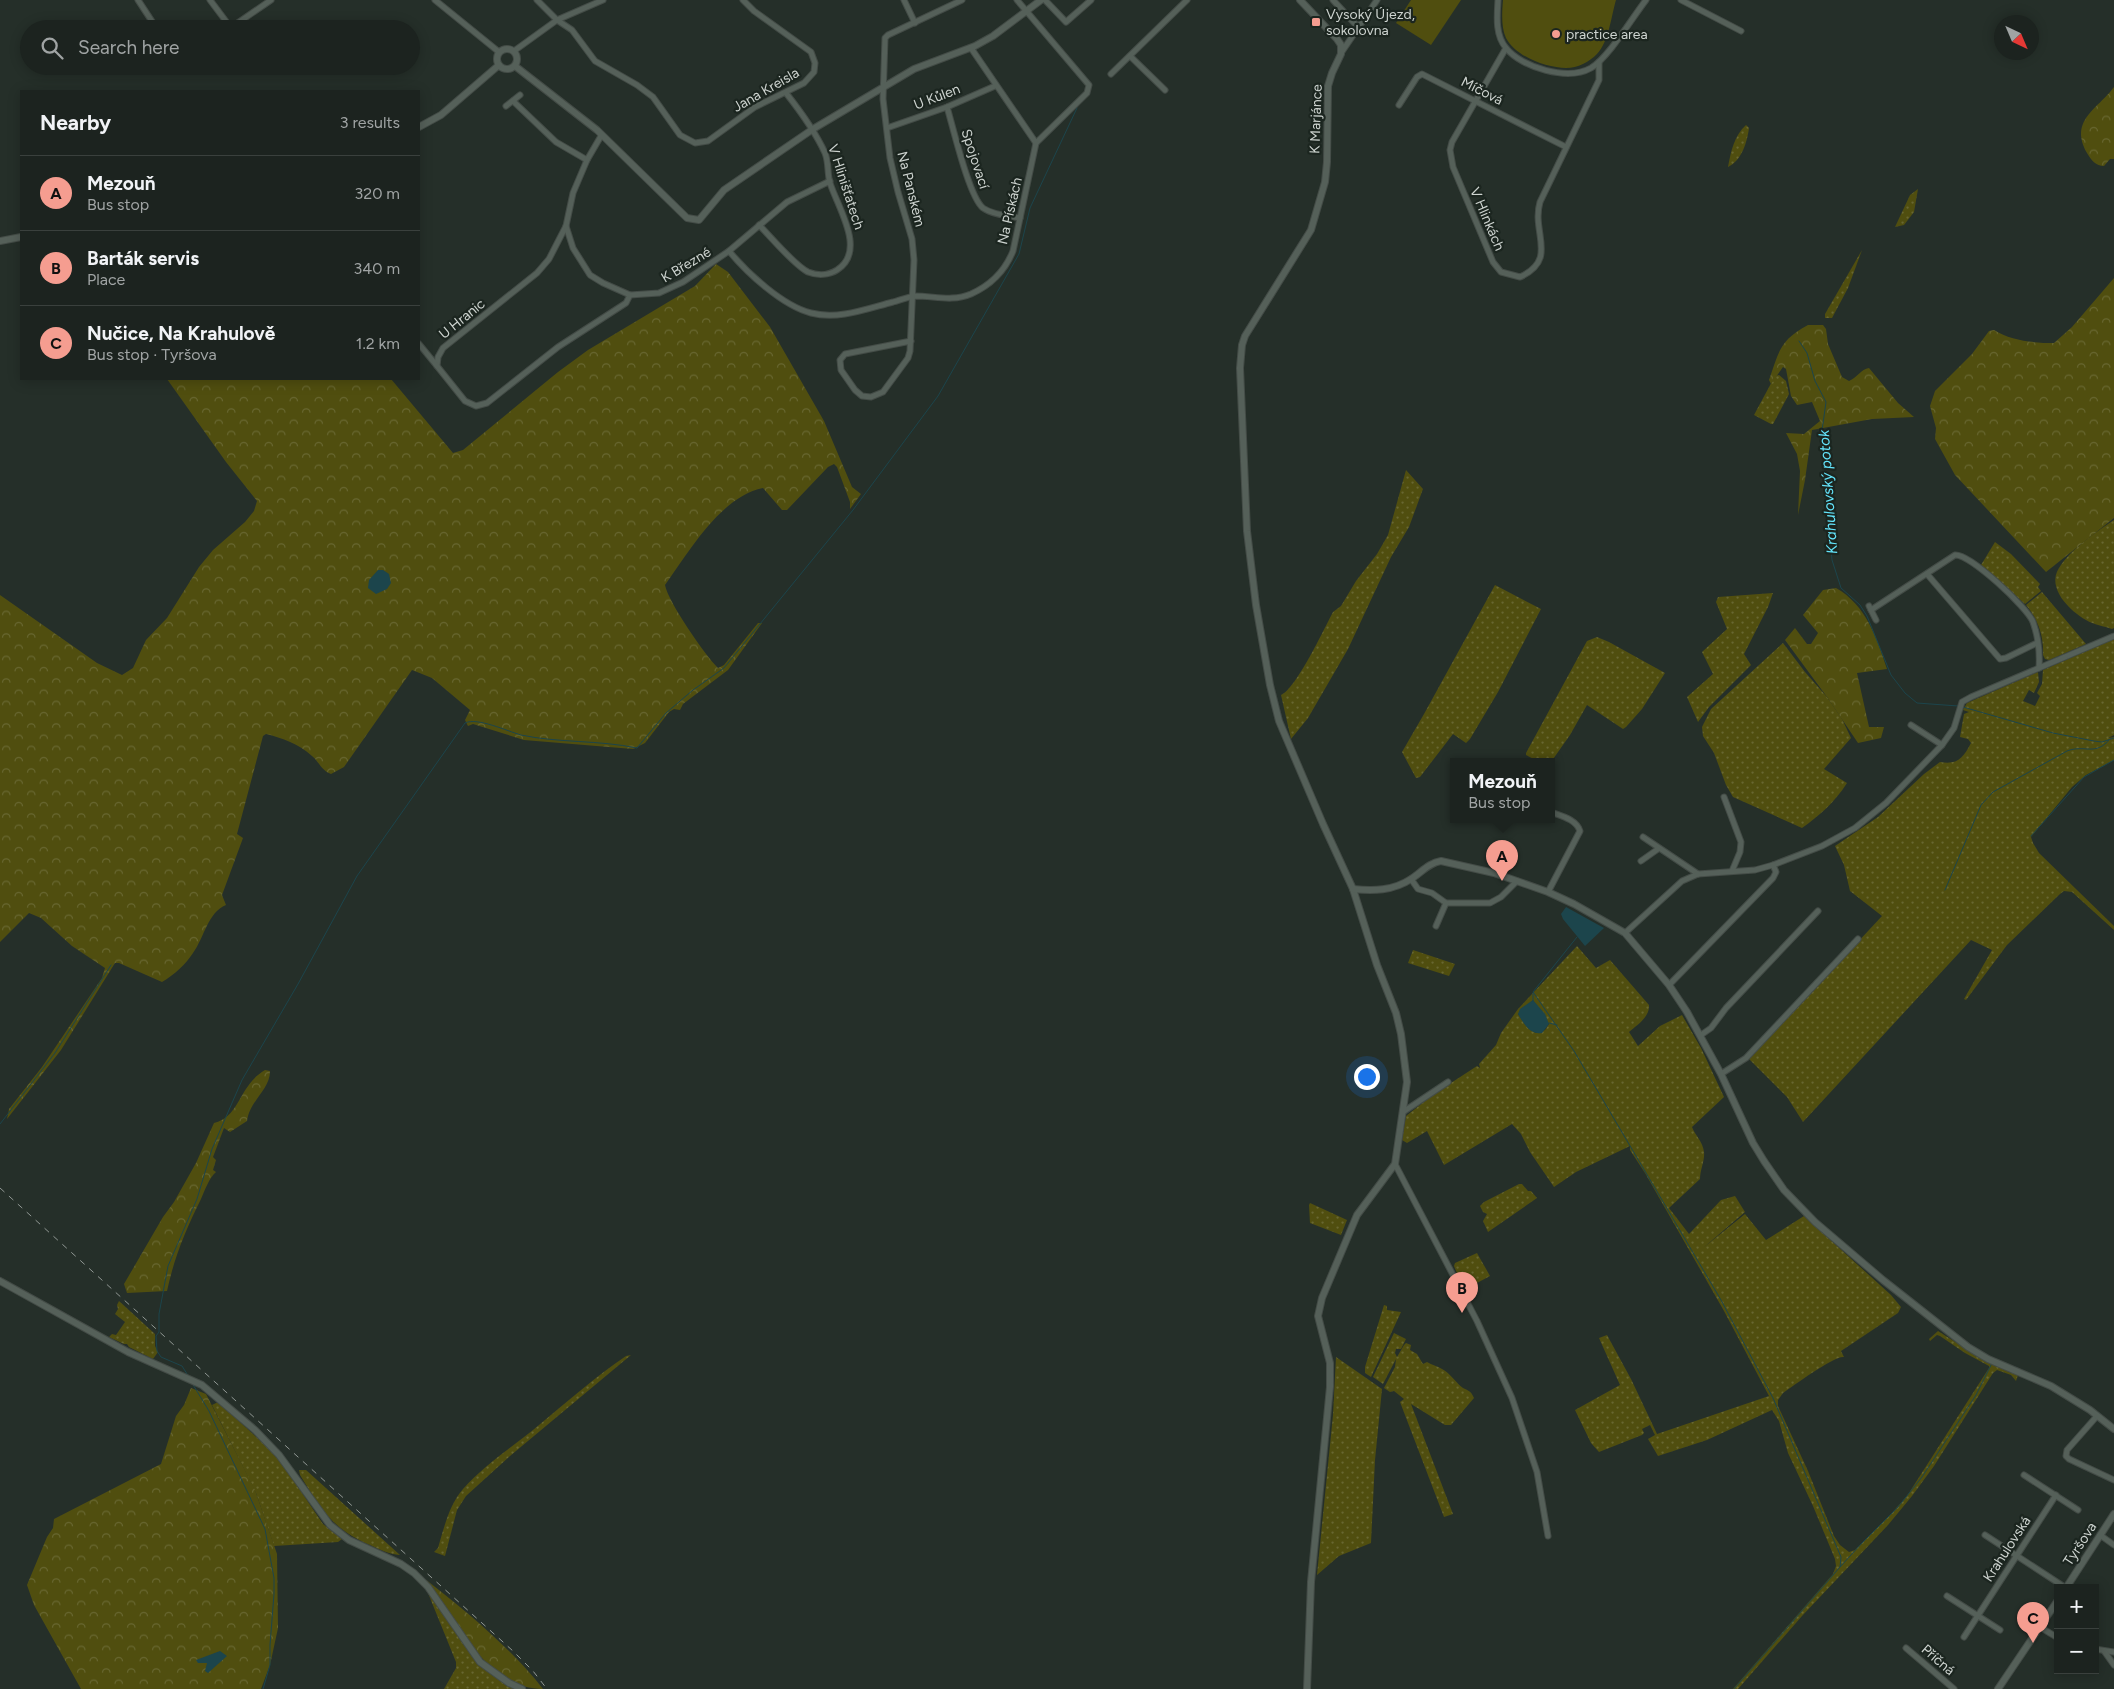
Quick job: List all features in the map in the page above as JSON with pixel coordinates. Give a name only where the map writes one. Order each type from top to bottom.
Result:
[{"type":"street","points":[[138,0],[151,20]]},
{"type":"street","points":[[210,0],[224,20]]},
{"type":"street","points":[[242,20],[271,0]]},
{"type":"street","points":[[435,0],[499,52]]},
{"type":"street","points":[[537,0],[558,20]]},
{"type":"street","points":[[514,51],[558,20],[603,0]]},
{"type":"street","name":"Jana Kreisla","points":[[558,20],[579,37],[595,61],[637,85],[653,97],[680,136],[695,143],[708,140],[756,107],[786,93],[809,79],[814,72],[813,57],[804,46],[754,11],[742,0]]},
{"type":"street","points":[[904,0],[915,23],[962,0]]},
{"type":"street","points":[[971,48],[995,86],[1036,143],[1087,93],[1089,88],[1088,82],[1017,0]]},
{"type":"street","points":[[515,66],[589,124],[644,175],[680,212],[693,220],[699,220],[724,190],[813,129],[914,69],[971,48],[993,36],[1041,0]]},
{"type":"street","points":[[1045,0],[1066,22],[1091,0]]},
{"type":"street","points":[[1111,74],[1187,0]]},
{"type":"street","points":[[1300,0],[1337,38],[1341,45],[1340,54]]},
{"type":"street","points":[[1333,0],[1358,26]]},
{"type":"street","points":[[1340,54],[1377,0]]},
{"type":"street","points":[[1498,0],[1496,20],[1501,39],[1506,48],[1521,60],[1554,72],[1577,73],[1599,62],[1646,0]]},
{"type":"street","points":[[1682,0],[1741,31]]},
{"type":"street","name":"Na Panském","points":[[911,341],[845,354],[840,360],[841,370],[858,393],[867,397],[875,396],[883,392],[908,358],[911,341],[914,296],[912,240],[890,158],[883,99],[885,86],[885,38],[915,23]]},
{"type":"street","points":[[508,48],[514,51],[518,58],[515,66],[507,69],[499,65],[497,59],[499,52],[508,48]]},
{"type":"street","name":"V Hlinkách","points":[[1506,48],[1452,142],[1451,158],[1493,262],[1501,272],[1520,277],[1530,272],[1539,263],[1542,250],[1537,224],[1538,209],[1599,80],[1599,62]]},
{"type":"street","name":"K Marjánce","points":[[1340,54],[1328,86],[1327,162],[1324,188],[1311,230],[1245,336],[1242,344],[1240,368],[1247,531],[1256,605],[1270,685],[1279,721],[1319,816],[1353,889],[1377,966],[1396,1013],[1401,1034],[1407,1082],[1395,1164]]},
{"type":"street","points":[[1130,56],[1165,90]]},
{"type":"street","points":[[420,126],[441,115],[499,65]]},
{"type":"street","name":"Míčová","points":[[1399,105],[1417,77],[1422,74],[1566,147]]},
{"type":"street","name":"U Kůlen","points":[[887,128],[947,107],[995,86]]},
{"type":"street","name":"V Hlinišťatech","points":[[759,225],[809,272],[827,274],[840,268],[849,256],[851,245],[830,181],[828,163],[813,129],[786,93]]},
{"type":"street","points":[[506,106],[520,95]]},
{"type":"street","points":[[513,100],[556,142],[587,160]]},
{"type":"street","name":"Spojovací","points":[[947,107],[969,180],[978,202],[989,211],[1020,218]]},
{"type":"street","name":"U Hranic","points":[[437,366],[439,353],[444,348],[543,267],[566,226],[570,202],[587,160],[601,136]]},
{"type":"street","name":"Na Pískách","points":[[730,251],[749,272],[778,295],[795,307],[809,312],[835,315],[914,296],[936,299],[954,298],[970,294],[988,284],[1000,273],[1010,258],[1036,143]]},
{"type":"street","name":"K Březné","points":[[566,226],[573,248],[590,275],[603,284],[630,295],[646,295],[670,290],[730,251],[787,202],[830,181]]},
{"type":"street","points":[[0,241],[20,237]]},
{"type":"street","points":[[420,345],[465,401],[476,406],[488,403],[558,347],[626,303],[630,295]]},
{"type":"street","points":[[1876,620],[1870,608],[1955,555],[1966,556],[2030,615],[2037,643],[2039,668]]},
{"type":"street","points":[[1927,574],[2000,659],[2037,643]]},
{"type":"street","points":[[1625,933],[1682,881],[1698,874],[1755,870],[1773,865],[1822,846],[1872,816],[1942,745],[1954,728],[1962,702],[2114,636]]},
{"type":"street","points":[[1911,725],[1942,745]]},
{"type":"street","points":[[1724,797],[1741,842],[1740,852],[1732,871]]},
{"type":"street","points":[[1548,892],[1580,831],[1578,826],[1570,820],[1555,814]]},
{"type":"street","points":[[1643,837],[1658,849],[1698,874]]},
{"type":"street","points":[[1641,861],[1658,849]]},
{"type":"street","points":[[1353,889],[1380,891],[1411,879],[1434,862],[1440,861],[1494,873],[1548,892],[1574,904],[1625,933],[1668,985],[1701,1035],[1722,1074],[1753,1143],[1784,1190],[1822,1228],[1882,1280],[1968,1347],[1988,1359],[2051,1386],[2090,1410],[2114,1428]]},
{"type":"street","points":[[1668,985],[1773,878],[1776,872],[1773,865]]},
{"type":"street","points":[[1411,879],[1418,889],[1432,892],[1446,903],[1490,903],[1501,897],[1517,881]]},
{"type":"street","points":[[1436,926],[1446,903]]},
{"type":"street","points":[[1701,1035],[1711,1028],[1726,1008],[1818,911]]},
{"type":"street","points":[[1722,1074],[1746,1058],[1858,939]]},
{"type":"street","points":[[1403,1112],[1448,1082]]},
{"type":"street","points":[[1307,1689],[1311,1582],[1330,1387],[1330,1363],[1326,1341],[1318,1316],[1322,1298],[1357,1215],[1395,1164],[1477,1320],[1512,1398],[1536,1472],[1548,1536]]},
{"type":"street","points":[[0,1281],[128,1352],[202,1385],[255,1430],[279,1455],[330,1525],[349,1540],[401,1564],[423,1581],[470,1651],[480,1662],[492,1672],[522,1689]]},
{"type":"street","points":[[2097,1416],[2067,1450],[2066,1456],[2114,1480]]},
{"type":"street","points":[[2024,1475],[2078,1510]]},
{"type":"street","name":"Krahulovská","points":[[1964,1637],[2056,1495]]},
{"type":"street","name":"Tyršova","points":[[2069,1584],[2114,1514]]},
{"type":"street","points":[[1985,1535],[2060,1584]]},
{"type":"street","points":[[2100,1535],[2114,1545]]},
{"type":"street","points":[[1947,1596],[2000,1630]]},
{"type":"street","points":[[1998,1689],[2054,1606]]},
{"type":"street","points":[[2040,1627],[2054,1636]]},
{"type":"street","name":"Příčná","points":[[1906,1648],[1936,1670],[1954,1689]]},
{"type":"street","points":[[2099,1650],[2114,1652]]},
{"type":"street","points":[[2104,1651],[2114,1665]]},
{"type":"green space","points":[[1411,0],[1461,0],[1431,45],[1396,23]]},
{"type":"green space","name":"practice area","points":[[1503,0],[1616,0],[1607,36],[1601,49],[1587,62],[1579,66],[1566,68],[1541,64],[1524,56],[1511,45],[1503,29]]},
{"type":"green space","points":[[2114,87],[2114,159],[2110,159],[2104,166],[2101,166],[2094,162],[2087,153],[2082,142],[2081,132],[2087,116]]},
{"type":"green space","points":[[1746,125],[1749,128],[1743,150],[1737,160],[1728,167],[1736,139]]},
{"type":"green space","points":[[1918,189],[1914,212],[1904,225],[1895,227],[1910,195]]},
{"type":"green space","points":[[1862,250],[1848,288],[1832,318],[1825,318],[1825,314]]},
{"type":"green space","points":[[716,264],[728,272],[770,327],[824,421],[852,487],[861,494],[850,509],[850,502],[837,467],[834,464],[828,467],[787,510],[782,510],[763,488],[748,493],[733,502],[720,514],[695,542],[665,585],[688,628],[718,668],[724,665],[758,623],[762,623],[728,670],[683,704],[680,710],[674,709],[669,712],[645,743],[633,749],[524,740],[473,724],[468,726],[465,720],[470,710],[432,678],[412,670],[344,767],[331,774],[325,771],[302,748],[266,734],[263,736],[237,834],[243,838],[222,895],[226,905],[215,913],[197,947],[187,961],[162,982],[115,963],[61,1050],[7,1119],[9,1109],[42,1067],[102,978],[105,968],[72,946],[41,918],[29,913],[0,942],[0,595],[97,663],[122,675],[133,668],[146,640],[167,618],[199,567],[213,550],[245,522],[254,511],[257,501],[226,462],[168,380],[392,380],[453,453],[463,450],[558,372],[588,350],[695,286]]},
{"type":"green space","points":[[2114,278],[2114,518],[2046,572],[1955,475],[1935,439],[1936,428],[1930,406],[1935,391],[1972,354],[1989,331],[1994,330],[2008,337],[2023,341],[2054,343],[2072,327]]},
{"type":"green space","points":[[1808,325],[1823,325],[1826,329],[1828,344],[1842,377],[1849,381],[1869,368],[1898,403],[1914,417],[1872,419],[1812,430],[1798,515],[1800,471],[1797,454],[1786,433],[1804,434],[1820,421],[1812,402],[1797,405],[1791,396],[1786,369],[1783,367],[1771,384],[1769,380],[1778,354],[1786,341]]},
{"type":"green space","points":[[1779,375],[1786,381],[1789,394],[1773,424],[1771,424],[1754,415],[1775,376]]},
{"type":"green space","points":[[1406,470],[1423,489],[1409,527],[1391,557],[1348,649],[1308,718],[1291,739],[1281,695],[1302,671],[1333,612],[1341,606],[1388,535]]},
{"type":"green space","points":[[2114,520],[2114,628],[2112,629],[2089,622],[2073,611],[2062,598],[2055,583],[2059,568],[2076,548]]},
{"type":"green space","points":[[1995,542],[2011,554],[2040,584],[2038,587],[2041,591],[2025,604],[1981,565]]},
{"type":"green space","points":[[1495,585],[1541,609],[1498,692],[1470,739],[1466,743],[1453,734],[1420,777],[1416,778],[1402,752]]},
{"type":"green space","points":[[1836,588],[1855,603],[1863,613],[1874,634],[1887,669],[1857,673],[1869,727],[1884,727],[1881,738],[1858,743],[1785,640],[1795,628],[1807,644],[1811,644],[1818,633],[1803,615],[1823,590]]},
{"type":"green space","points":[[2042,592],[2086,644],[2049,660],[2045,659],[2043,655],[2039,628],[2034,616],[2026,605]]},
{"type":"green space","points":[[1773,593],[1744,654],[1751,665],[1709,707],[1698,722],[1687,697],[1713,674],[1702,652],[1727,629],[1716,602],[1718,597]]},
{"type":"green space","points":[[1597,637],[1665,673],[1642,709],[1623,729],[1587,705],[1570,735],[1554,758],[1532,758],[1526,753],[1587,641]]},
{"type":"green space","points":[[2114,639],[2114,735],[2108,738],[2114,737],[2114,760],[2086,775],[2072,787],[2031,837],[2039,853],[2114,926],[2114,930],[2072,892],[2064,891],[2007,945],[1966,1000],[1964,999],[1992,950],[1971,940],[1803,1122],[1787,1097],[1749,1059],[1882,916],[1850,891],[1844,865],[1835,846],[1878,817],[1924,774],[1940,762],[1956,761],[1965,753],[1971,743],[1968,739],[1960,737],[1964,714],[1969,712],[1963,710],[1967,703],[2038,672],[2039,682],[2034,693],[2029,690],[2023,701],[2035,706],[2040,696],[2037,693],[2042,684],[2043,670]]},
{"type":"green space","points":[[1783,643],[1827,697],[1842,719],[1851,738],[1824,769],[1847,783],[1815,819],[1802,828],[1733,797],[1726,785],[1714,753],[1703,736],[1702,727],[1711,709]]},
{"type":"green space","points":[[1577,946],[1596,968],[1610,960],[1649,1005],[1645,1017],[1629,1032],[1638,1046],[1660,1026],[1682,1015],[1701,1048],[1724,1097],[1692,1127],[1704,1152],[1700,1179],[1669,1208],[1689,1234],[1721,1200],[1735,1196],[1745,1212],[1703,1248],[1745,1214],[1766,1240],[1804,1216],[1891,1295],[1901,1307],[1898,1313],[1841,1351],[1844,1357],[1832,1361],[1814,1372],[1783,1393],[1778,1400],[1778,1406],[1808,1471],[1834,1536],[1840,1545],[1849,1552],[1855,1550],[1907,1496],[1989,1368],[1989,1366],[1940,1336],[1937,1335],[1930,1341],[1929,1339],[1938,1331],[1977,1355],[2018,1375],[2016,1381],[2011,1375],[1997,1370],[1993,1373],[1934,1466],[1912,1496],[1888,1525],[1802,1616],[1738,1689],[1733,1689],[1833,1574],[1836,1566],[1835,1559],[1788,1453],[1779,1421],[1772,1410],[1707,1440],[1658,1456],[1648,1439],[1655,1435],[1650,1425],[1642,1429],[1644,1433],[1642,1435],[1599,1452],[1591,1443],[1575,1410],[1620,1385],[1599,1338],[1607,1335],[1631,1379],[1657,1434],[1769,1396],[1724,1311],[1630,1150],[1630,1146],[1576,1172],[1554,1187],[1530,1152],[1521,1134],[1512,1124],[1444,1165],[1427,1131],[1407,1143],[1402,1140],[1406,1116],[1434,1094],[1477,1066],[1480,1068],[1479,1064],[1496,1045],[1501,1033],[1518,1009]],"holes":[[[1533,1000],[1549,1024],[1545,1030],[1536,1033],[1528,1028],[1518,1014]]]},
{"type":"green space","points":[[1413,950],[1455,964],[1449,976],[1408,963]]},
{"type":"green space","points":[[265,1070],[270,1071],[267,1084],[252,1107],[247,1121],[230,1132],[224,1128],[213,1157],[216,1160],[213,1170],[216,1172],[207,1184],[185,1233],[167,1291],[127,1293],[124,1284],[196,1163],[214,1123],[230,1114],[249,1084]]},
{"type":"green space","points":[[1522,1184],[1528,1191],[1531,1191],[1537,1198],[1488,1232],[1483,1221],[1487,1214],[1483,1212],[1480,1206],[1484,1202]]},
{"type":"green space","points":[[1310,1203],[1347,1220],[1341,1235],[1310,1223]]},
{"type":"green space","points":[[1477,1253],[1490,1276],[1464,1290],[1454,1266],[1455,1263]]},
{"type":"green space","points":[[119,1301],[155,1334],[155,1346],[158,1352],[153,1359],[129,1347],[127,1344],[109,1337],[112,1334],[116,1335],[125,1322],[115,1314]]},
{"type":"green space","points":[[1384,1305],[1387,1306],[1387,1310],[1401,1312],[1371,1377],[1365,1373],[1365,1367]]},
{"type":"green space","points":[[1394,1333],[1406,1339],[1401,1349],[1396,1349],[1397,1357],[1406,1343],[1411,1345],[1410,1350],[1417,1354],[1423,1364],[1427,1362],[1445,1371],[1471,1393],[1474,1398],[1451,1425],[1445,1425],[1411,1404],[1453,1514],[1444,1517],[1400,1402],[1404,1399],[1394,1391],[1390,1392],[1384,1388],[1395,1367],[1396,1359],[1383,1384],[1373,1377]]},
{"type":"green space","points":[[631,1355],[510,1456],[466,1496],[457,1510],[445,1556],[434,1552],[438,1548],[454,1502],[472,1480],[490,1463],[592,1381],[626,1356]]},
{"type":"green space","points":[[1336,1357],[1382,1389],[1375,1460],[1371,1543],[1339,1556],[1317,1575],[1333,1415]]},
{"type":"green space","points":[[191,1388],[206,1394],[255,1490],[277,1554],[278,1628],[270,1665],[261,1689],[81,1689],[34,1605],[27,1585],[47,1537],[53,1528],[54,1519],[161,1464],[176,1416],[184,1405]]},
{"type":"green space","points":[[218,1402],[277,1456],[323,1524],[342,1539],[338,1542],[274,1546],[256,1493],[212,1405]]},
{"type":"green space","points":[[299,1470],[306,1470],[400,1555],[388,1553],[357,1539],[337,1525],[314,1498]]},
{"type":"green space","points":[[425,1579],[503,1645],[543,1689],[522,1686],[504,1677],[488,1664],[474,1649]]},
{"type":"green space","points":[[428,1593],[478,1665],[514,1689],[444,1689],[456,1668],[456,1662]]},
{"type":"water","points":[[378,570],[383,570],[389,574],[391,583],[387,589],[376,594],[368,588],[369,580]]},
{"type":"water","points":[[1566,907],[1604,928],[1585,946],[1563,919],[1561,914]]},
{"type":"water","points":[[1533,1000],[1545,1014],[1549,1024],[1542,1033],[1531,1031],[1518,1014],[1520,1009]]},
{"type":"water","points":[[220,1651],[227,1656],[208,1673],[205,1671],[207,1663],[198,1663],[196,1660]]},
{"type":"waterway","points":[[189,1377],[182,1366],[161,1357],[157,1351],[156,1336],[159,1332],[159,1314],[168,1266],[197,1199],[212,1149],[242,1080],[298,984],[357,876],[465,723],[484,723],[535,738],[623,745],[637,748],[666,713],[693,690],[724,668],[853,510],[938,396],[1019,254],[1030,208],[1077,108]]},
{"type":"waterway","name":"Krahulovský potok","points":[[1799,341],[1807,353],[1815,381],[1826,402],[1821,438],[1832,560],[1841,588],[1860,605],[1867,616],[1891,675],[1905,693],[1917,703],[1958,706]]},
{"type":"waterway","name":"Krahulovský potok","points":[[1963,707],[2053,733],[2102,742],[2114,738]]},
{"type":"waterway","points":[[1945,890],[1981,805],[1993,792],[2067,751],[2073,749],[2095,749],[2110,739]]},
{"type":"waterway","points":[[2031,836],[2084,777],[2114,760]]},
{"type":"waterway","points":[[1577,937],[1533,992],[1574,1051],[1721,1300],[1773,1398],[1841,1557],[1840,1567],[1734,1689]]},
{"type":"waterway","points":[[0,1124],[55,1053],[111,965]]},
{"type":"waterway","points":[[1533,993],[1533,1001]]},
{"type":"waterway","points":[[1549,1023],[1557,1025]]},
{"type":"waterway","points":[[1840,1567],[1898,1507],[1922,1477],[1976,1395],[1992,1363]]},
{"type":"waterway","points":[[192,1383],[209,1411],[265,1529],[274,1578],[274,1594],[270,1665],[263,1689]]},
{"type":"railway","points":[[0,1188],[513,1651],[533,1671],[547,1689]]},
{"type":"place","name":"Vysoký Újezd, sokolovna","points":[[1316,22]]},
{"type":"place","name":"practice area","points":[[1556,34]]},
{"type":"place","name":"Mezouň","points":[[1502,881]]},
{"type":"place","name":"Barták servis","points":[[1462,1313]]},
{"type":"place","name":"Nučice, Na Krahulově","points":[[2033,1643]]}]
